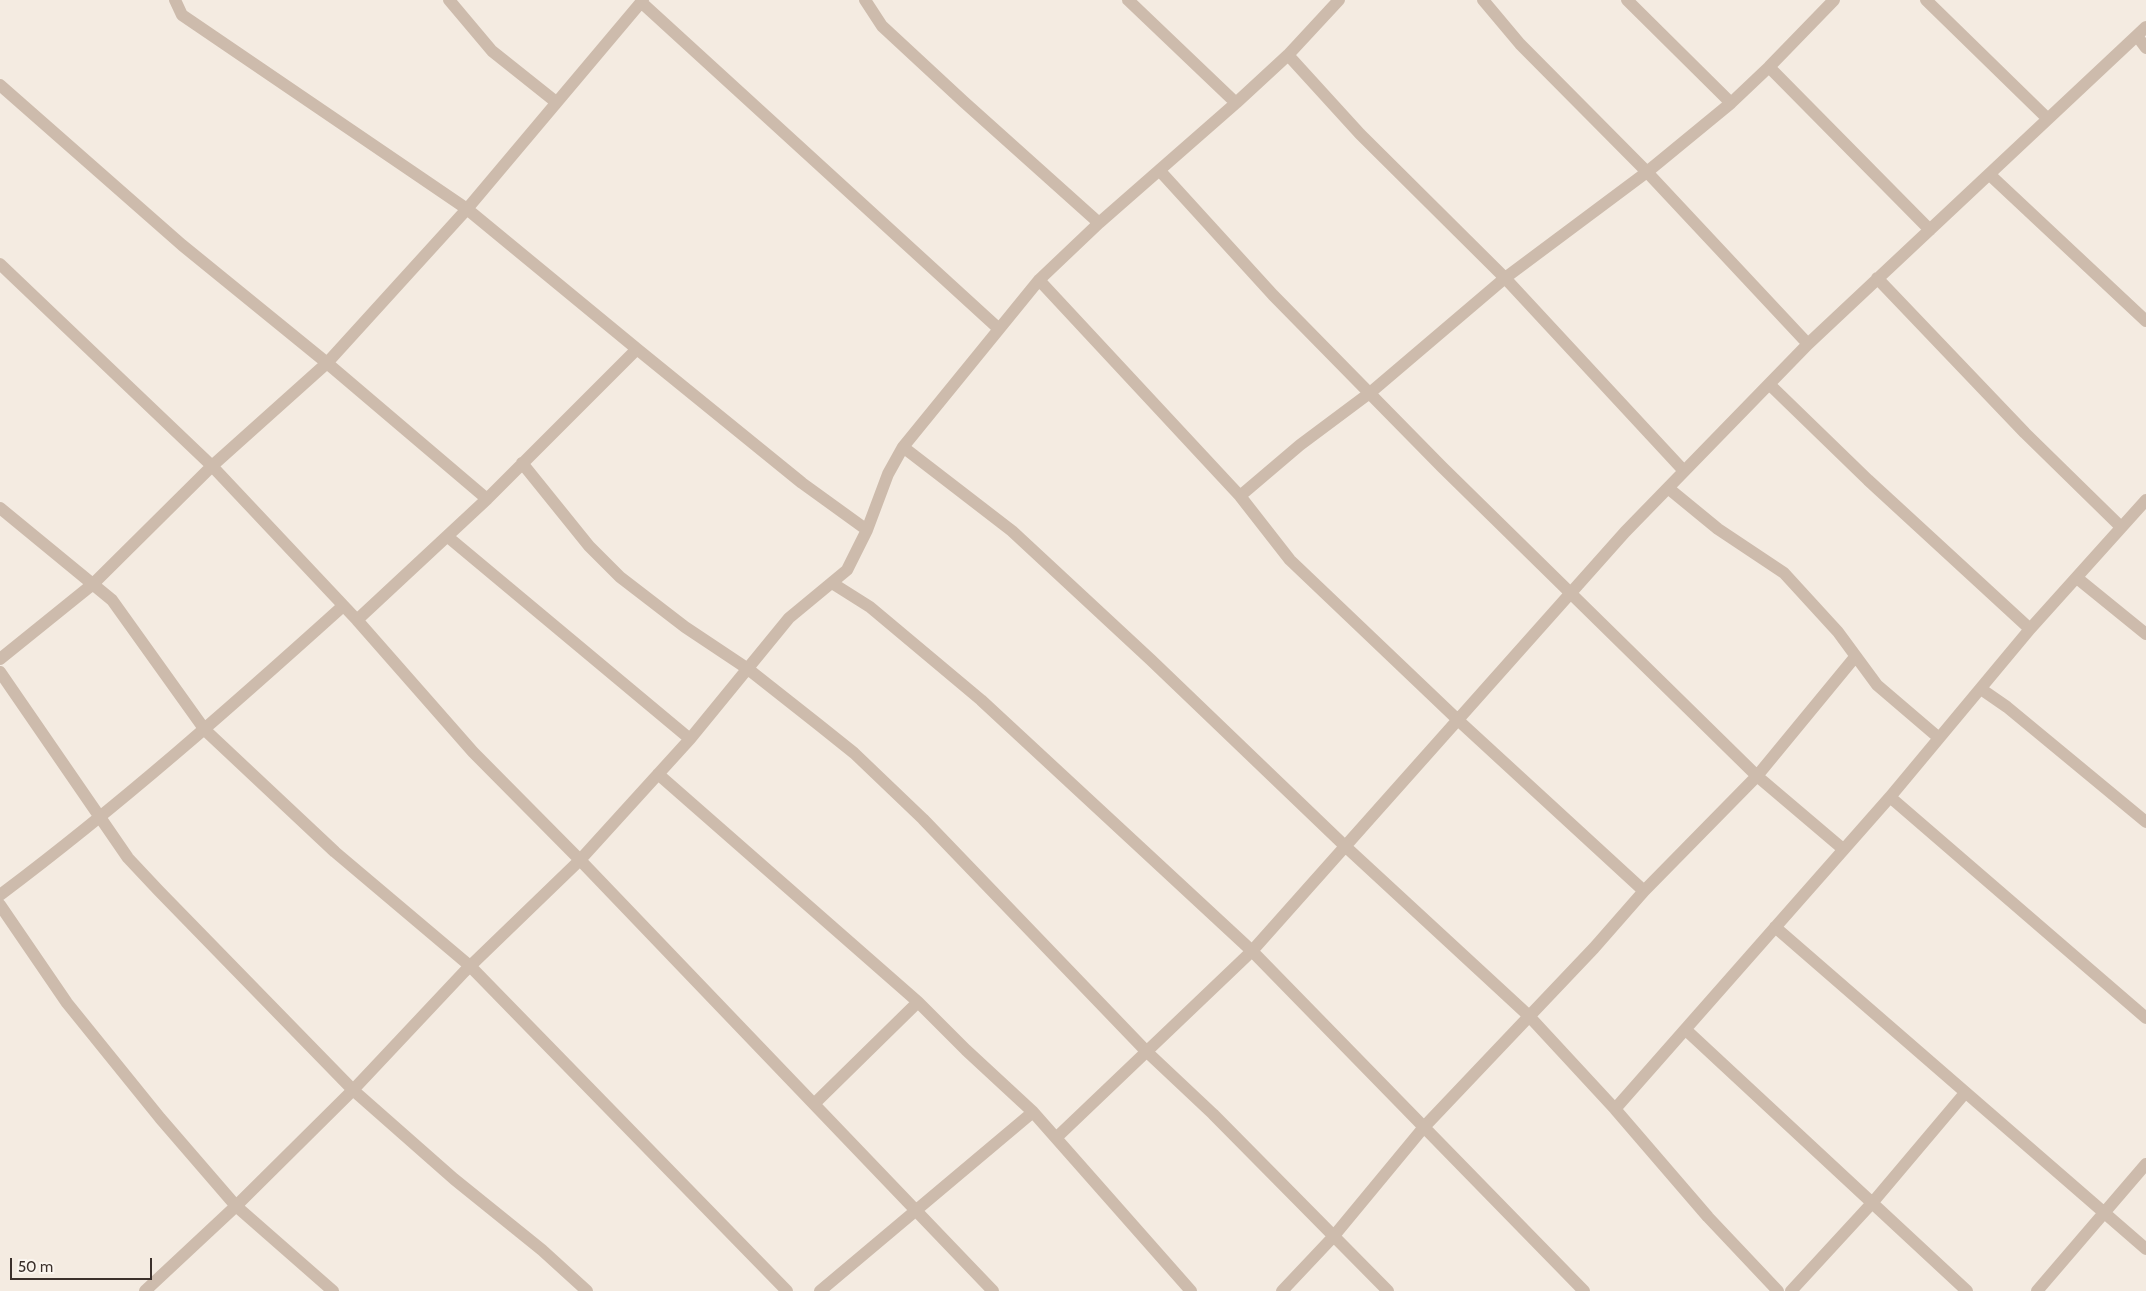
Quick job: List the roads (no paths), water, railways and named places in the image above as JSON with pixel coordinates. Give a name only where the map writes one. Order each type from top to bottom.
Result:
[{"type":"street","points":[[174,0],[182,15],[467,209],[809,488],[867,530]]},
{"type":"street","points":[[448,0],[492,51],[556,102]]},
{"type":"street","points":[[865,0],[889,32],[964,102],[1099,222]]},
{"type":"street","points":[[1128,0],[1236,103]]},
{"type":"street","points":[[145,1291],[236,1206],[353,1090],[470,966],[580,860],[690,739],[789,618],[847,570],[867,530],[888,474],[903,447],[1039,280],[1099,222],[1160,172],[1288,55],[1339,0]]},
{"type":"street","points":[[1483,0],[1520,44],[1647,172],[1808,344]]},
{"type":"street","points":[[1627,0],[1730,103]]},
{"type":"street","points":[[1240,496],[1300,445],[1371,392],[1505,278],[1647,172],[1730,103],[1770,67],[1834,0]]},
{"type":"street","points":[[1926,0],[2048,119]]},
{"type":"street","points":[[0,659],[93,584],[212,466],[327,363],[467,209],[642,1],[999,329]]},
{"type":"street","points":[[1056,1137],[1252,951],[1572,595],[1608,552],[1808,344],[2146,27]]},
{"type":"street","points":[[2136,36],[2146,48]]},
{"type":"street","points":[[1288,55],[1360,134],[1505,278],[1684,471]]},
{"type":"street","points":[[1770,67],[1930,230]]},
{"type":"street","points":[[0,85],[182,245],[327,363],[488,499]]},
{"type":"street","points":[[1160,172],[1274,294],[1442,467],[1757,776],[1843,849]]},
{"type":"street","points":[[1990,175],[2146,321]]},
{"type":"street","points":[[0,264],[212,466],[357,620],[473,752],[580,860],[993,1291]]},
{"type":"street","points":[[1877,278],[2025,434],[2121,527]]},
{"type":"street","points":[[1039,280],[1240,496],[1290,560],[1459,721],[1644,891]]},
{"type":"street","points":[[357,620],[488,499],[637,349]]},
{"type":"street","points":[[1769,384],[1868,480],[2030,629]]},
{"type":"street","points":[[903,447],[1012,531],[1137,646],[1346,847],[1528,1015],[1615,1109],[1708,1216],[1778,1291]]},
{"type":"street","points":[[522,463],[589,546],[620,577],[685,627],[748,669],[854,753],[916,812],[1146,1051],[1213,1114],[1388,1291]]},
{"type":"street","points":[[1668,488],[1718,529],[1784,573],[1819,609],[1877,686],[1939,738]]},
{"type":"street","points":[[1615,1109],[1890,796],[2030,629],[2146,500]]},
{"type":"street","points":[[0,508],[112,600],[205,730],[342,859],[470,966],[787,1291]]},
{"type":"street","points":[[448,537],[690,739]]},
{"type":"street","points":[[2077,578],[2146,634]]},
{"type":"street","points":[[832,583],[870,607],[980,700],[1252,951],[1584,1291]]},
{"type":"street","points":[[0,895],[205,730],[343,606]]},
{"type":"street","points":[[1282,1291],[1333,1237],[1424,1127],[1528,1015],[1594,948],[1644,891],[1757,776],[1855,657]]},
{"type":"street","points":[[0,672],[128,858],[353,1090],[454,1179],[542,1250],[587,1291]]},
{"type":"street","points":[[1981,689],[2007,707],[2146,822]]},
{"type":"street","points":[[658,774],[918,1002],[1032,1112],[1191,1291]]},
{"type":"street","points":[[1890,796],[2146,1018]]},
{"type":"street","points":[[0,905],[99,1044],[236,1206],[334,1291]]},
{"type":"street","points":[[1775,927],[2146,1249]]},
{"type":"street","points":[[814,1104],[918,1002]]},
{"type":"street","points":[[1686,1030],[1967,1291]]},
{"type":"street","points":[[1791,1291],[1873,1202],[1965,1093]]},
{"type":"street","points":[[820,1291],[1032,1112]]},
{"type":"street","points":[[2037,1291],[2146,1164]]}]
